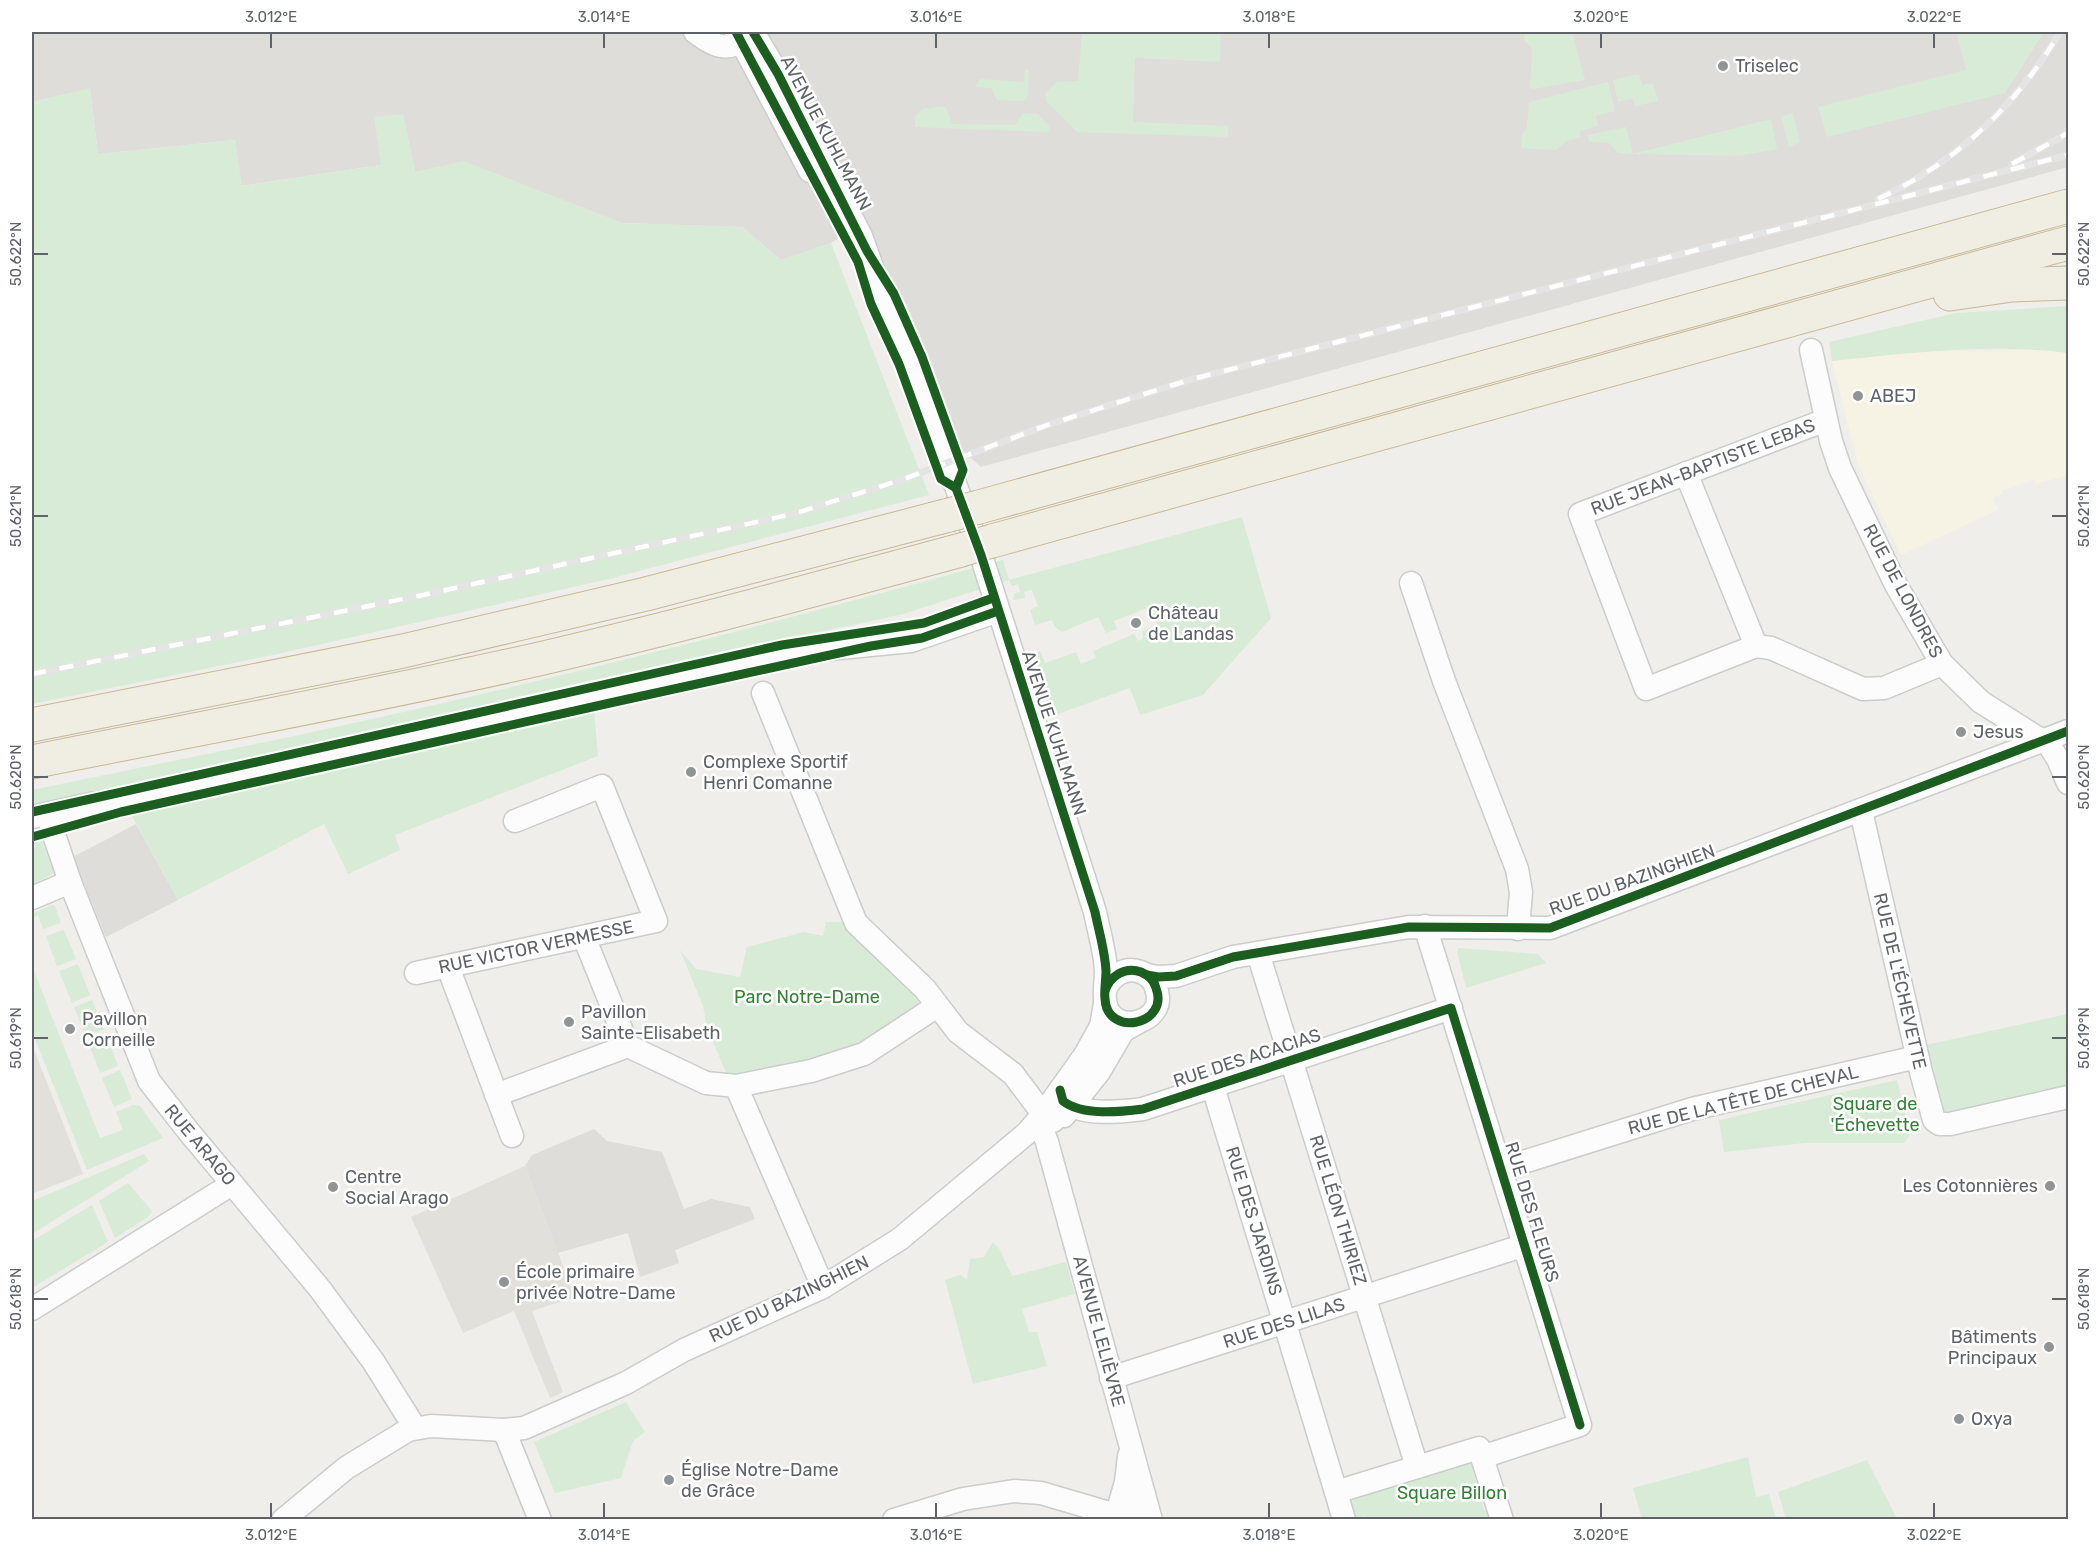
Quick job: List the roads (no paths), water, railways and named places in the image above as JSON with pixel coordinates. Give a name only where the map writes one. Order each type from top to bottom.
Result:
[{"type":"highway","points":[[32,725],[392,653],[646,594],[964,511],[2068,206]]},
{"type":"highway","points":[[32,762],[341,702],[540,658],[979,552],[1565,382],[1854,308],[2068,243]]},
{"type":"highway","points":[[1854,308],[2012,285],[2068,283]]},
{"type":"street","name":"AVENUE KUHLMANN","points":[[694,32],[722,48],[746,36],[858,262],[888,311],[917,378],[979,552],[1095,912],[1105,962],[1105,998]]},
{"type":"street","name":"RUE DE LONDRES","points":[[1810,350],[1835,454],[1896,585],[1942,664],[1981,702],[2049,746],[2058,759],[2068,783]]},
{"type":"street","name":"RUE JEAN-BAPTISTE LEBAS","points":[[1756,646],[1647,688],[1580,514],[1826,420]]},
{"type":"street","points":[[1686,473],[1756,646],[1771,648],[1863,689],[1884,688],[1942,664]]},
{"type":"street","points":[[1412,584],[1444,681],[1517,868],[1521,892],[1518,929]]},
{"type":"street","points":[[38,824],[129,800],[705,670],[807,650],[859,635],[933,621],[995,604]]},
{"type":"street","points":[[763,693],[856,923],[925,989],[965,1039],[1013,1074],[1049,1127]]},
{"type":"street","name":"RUE DU BAZINGHIEN","points":[[1141,973],[1158,978],[1176,976],[1226,959],[1425,926],[1550,928],[1571,922],[2068,731]]},
{"type":"street","name":"RUE VICTOR VERMESSE","points":[[416,973],[656,921],[602,786],[515,821]]},
{"type":"street","name":"RUE DE L'ÉCHEVETTE","points":[[1861,811],[1932,1115],[1939,1124],[1944,1125],[2068,1097]]},
{"type":"street","name":"RUE ARAGO","points":[[38,824],[69,882],[149,1081],[320,1289],[373,1361],[415,1428]]},
{"type":"street","points":[[32,898],[69,882]]},
{"type":"street","name":"AVENUE KUHLMANN","points":[[1095,912],[1119,960],[1141,973]]},
{"type":"street","name":"RUE DES FLEURS","points":[[1425,926],[1580,1425],[1482,1457]]},
{"type":"street","points":[[584,937],[628,1046],[706,1083],[736,1086],[811,1071],[864,1054],[937,1006]]},
{"type":"street","name":"RUE DU BAZINGHIEN","points":[[1156,1007],[1167,997],[1203,977],[1258,953]]},
{"type":"street","name":"RUE LÉON THIRIEZ","points":[[1258,953],[1418,1467]]},
{"type":"street","points":[[448,966],[512,1136]]},
{"type":"street","points":[[1122,972],[1141,973],[1157,989],[1156,1007],[1149,1017],[1137,1023],[1119,1021],[1109,1012],[1105,998],[1114,976],[1122,972]]},
{"type":"street","name":"RUE DU BAZINGHIEN","points":[[415,1428],[504,1430],[524,1428],[626,1383],[684,1350],[823,1287],[878,1255],[1027,1133],[1049,1127],[1066,1098],[1101,1026],[1105,998]]},
{"type":"street","name":"RUE DES ACACIAS","points":[[1066,1098],[1134,1110],[1213,1087],[1450,1008]]},
{"type":"street","name":"RUE DU BAZINGHIEN","points":[[1066,1098],[1099,1072],[1123,1031],[1137,1023]]},
{"type":"street","points":[[496,1095],[628,1046]]},
{"type":"street","name":"RUE DE LA TÊTE DE CHEVAL","points":[[1501,1169],[1672,1114],[1917,1058]]},
{"type":"street","points":[[736,1086],[823,1287]]},
{"type":"street","name":"RUE DES JARDINS","points":[[1213,1087],[1336,1492]]},
{"type":"street","name":"AVENUE LELIÈVRE","points":[[1049,1127],[1111,1378],[1151,1520]]},
{"type":"street","points":[[32,1309],[232,1184]]},
{"type":"street","name":"RUE DES LILAS","points":[[1111,1378],[1525,1245]]},
{"type":"street","points":[[283,1520],[346,1468],[400,1433],[415,1428]]},
{"type":"street","points":[[504,1430],[540,1520]]},
{"type":"street","points":[[1116,1517],[1129,1462],[1126,1431]]},
{"type":"street","points":[[1344,1520],[1336,1492],[1479,1448],[1502,1520]]},
{"type":"street","points":[[894,1520],[963,1499],[1014,1491],[1041,1493],[1116,1517],[1137,1508],[1144,1495]]},
{"type":"railway","points":[[1878,199],[1934,168],[1982,129],[2024,84],[2060,32]]},
{"type":"railway","points":[[2012,164],[2068,133]]},
{"type":"railway","points":[[32,674],[423,595],[793,514],[904,479],[1050,424],[1189,380],[2068,155]]},
{"type":"place","name":"Triselec","points":[[1723,66]]},
{"type":"place","name":"ABEJ","points":[[1858,396]]},
{"type":"place","name":"Château de Landas","points":[[1136,623]]},
{"type":"place","name":"Jesus","points":[[1961,732]]},
{"type":"place","name":"Complexe Sportif Henri Comanne","points":[[691,772]]},
{"type":"place","name":"Pavillon Sainte-Elisabeth","points":[[569,1022]]},
{"type":"place","name":"Pavillon Corneille","points":[[70,1029]]},
{"type":"place","name":"Les Cotonnières","points":[[2050,1186]]},
{"type":"place","name":"Centre Social Arago","points":[[333,1187]]},
{"type":"place","name":"École primaire privée Notre-Dame","points":[[504,1282]]},
{"type":"place","name":"Bâtiments Principaux","points":[[2049,1347]]},
{"type":"place","name":"Oxya","points":[[1959,1419]]},
{"type":"place","name":"Église Notre-Dame de Grâce","points":[[669,1480]]},
{"type":"park label","name":"Parc Notre-Dame","points":[[807,997]]},
{"type":"park label","name":"Square de 'Échevette","points":[[1875,1114]]},
{"type":"park label","name":"Square Billon","points":[[1452,1493]]}]
